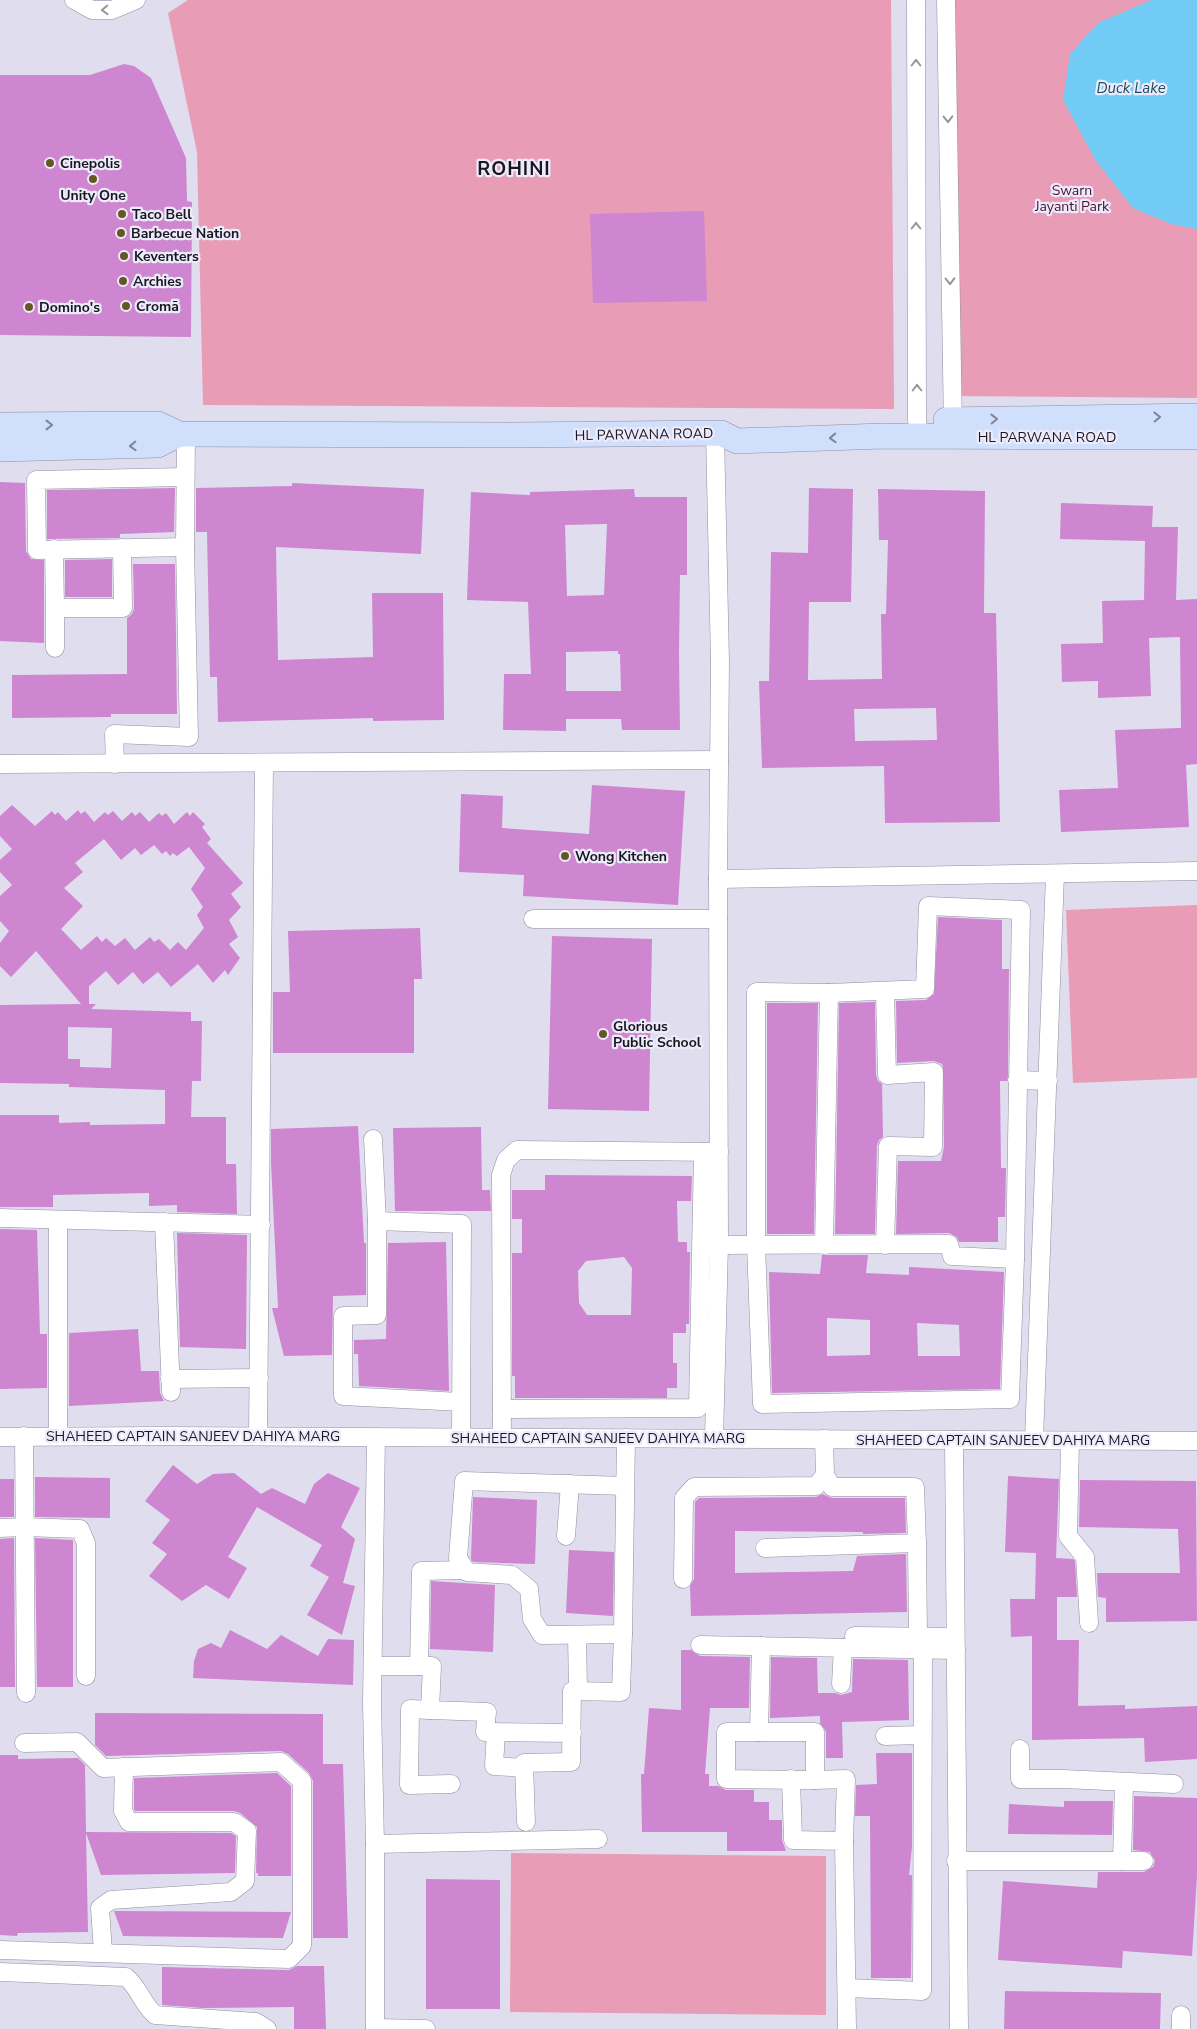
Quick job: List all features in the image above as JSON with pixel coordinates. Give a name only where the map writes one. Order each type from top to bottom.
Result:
[{"type":"street","points":[[74,0],[92,10],[112,10],[136,0]]},
{"type":"street","points":[[916,0],[918,428]]},
{"type":"street","points":[[946,0],[953,428],[1197,416]]},
{"type":"street","name":"HL PARWANA ROAD","points":[[0,425],[158,424],[182,434],[521,435],[718,433],[737,441],[918,428],[1197,437]]},
{"type":"street","points":[[502,1409],[698,1408],[711,1152],[718,919],[720,662],[718,433]]},
{"type":"street","points":[[115,764],[114,734],[189,737],[185,477],[182,434]]},
{"type":"street","name":"HL PARWANA ROAD","points":[[0,449],[158,445],[182,434]]},
{"type":"street","points":[[185,477],[36,480],[37,550],[185,547]]},
{"type":"street","points":[[55,608],[123,608],[122,548]]},
{"type":"street","points":[[54,550],[55,648]]},
{"type":"street","points":[[0,764],[719,760]]},
{"type":"street","points":[[258,1436],[264,763]]},
{"type":"street","points":[[718,879],[1197,871]]},
{"type":"street","points":[[1034,1440],[1055,874]]},
{"type":"street","points":[[928,906],[1022,910],[1015,1259],[1010,1399],[762,1404],[756,1244],[756,992],[829,993],[926,989],[928,906]]},
{"type":"street","points":[[533,918],[718,919]]},
{"type":"street","points":[[885,992],[888,1075],[934,1072],[933,1147],[888,1146],[885,1245]]},
{"type":"street","points":[[824,1245],[829,993]]},
{"type":"street","points":[[1018,1080],[1048,1081]]},
{"type":"street","points":[[373,1139],[377,1222],[378,1315],[343,1316],[343,1396],[461,1402]]},
{"type":"street","points":[[502,1438],[501,1175],[506,1160],[517,1150],[711,1152]]},
{"type":"street","points":[[711,1152],[719,1245],[714,1439]]},
{"type":"street","points":[[0,1218],[261,1225]]},
{"type":"street","points":[[58,1220],[58,1436]]},
{"type":"street","points":[[164,1222],[171,1386],[259,1378]]},
{"type":"street","points":[[377,1222],[462,1224],[461,1437]]},
{"type":"street","points":[[719,1245],[949,1244],[952,1256],[1015,1259]]},
{"type":"street","points":[[24,1436],[26,1692]]},
{"type":"street","name":"SHAHEED CAPTAIN SANJEEV DAHIYA MARG","points":[[0,1438],[24,1436],[258,1436],[1197,1441]]},
{"type":"street","points":[[376,1437],[372,1703],[375,1844],[375,2028],[426,2029]]},
{"type":"street","points":[[526,1822],[524,1763],[571,1762],[572,1691],[621,1692],[626,1438]]},
{"type":"street","points":[[824,1439],[825,1475],[832,1487],[915,1487],[922,1735],[922,1991],[847,1988]]},
{"type":"street","points":[[954,1440],[956,1861],[959,2029]]},
{"type":"street","points":[[1070,1441],[1068,1536],[1085,1557],[1089,1623]]},
{"type":"street","points":[[683,1579],[684,1498],[694,1487],[816,1486],[825,1475]]},
{"type":"street","points":[[465,1570],[458,1558],[464,1482],[625,1486]]},
{"type":"street","points":[[566,1536],[570,1484]]},
{"type":"street","points":[[0,1528],[80,1529],[86,1543],[86,1676]]},
{"type":"street","points":[[765,1548],[917,1543]]},
{"type":"street","points":[[420,1666],[421,1570],[465,1570],[467,1572],[512,1575],[529,1589],[532,1619],[542,1635],[623,1634]]},
{"type":"street","points":[[577,1635],[578,1691]]},
{"type":"street","points":[[920,1643],[843,1648],[761,1646],[700,1640],[956,1643]]},
{"type":"street","points":[[759,1732],[761,1646]]},
{"type":"street","points":[[841,1684],[843,1648]]},
{"type":"street","points":[[373,1666],[432,1666],[430,1710]]},
{"type":"street","points":[[451,1784],[409,1786],[410,1710],[487,1712],[485,1732],[572,1733]]},
{"type":"street","points":[[496,1732],[494,1766],[524,1768]]},
{"type":"street","points":[[815,1780],[815,1732],[726,1732],[726,1778],[815,1780],[846,1779],[844,1841],[847,2029]]},
{"type":"street","points":[[885,1736],[922,1735]]},
{"type":"street","points":[[0,1950],[289,1959],[302,1946],[302,1781],[281,1762],[103,1768],[77,1742],[24,1743]]},
{"type":"street","points":[[1020,1748],[1020,1779],[1174,1784]]},
{"type":"street","points":[[104,1952],[100,1908],[111,1900],[231,1892],[245,1880],[247,1831],[234,1822],[129,1822],[123,1811],[124,1767]]},
{"type":"street","points":[[791,1778],[793,1840],[844,1841]]},
{"type":"street","points":[[1122,1861],[1124,1783]]},
{"type":"street","points":[[375,1844],[598,1839]]},
{"type":"street","points":[[956,1861],[1144,1861]]},
{"type":"street","points":[[0,1972],[126,1977],[136,1985],[140,1998],[155,2015],[256,2022],[267,2029]]},
{"type":"green space","points":[[188,0],[891,0],[894,409],[203,405],[197,152],[168,13]]},
{"type":"green space","name":"Swarn Jayanti Park","points":[[947,0],[1197,0],[1197,398],[948,396]]},
{"type":"green space","points":[[1197,905],[1197,1078],[1073,1083],[1066,910]]},
{"type":"green space","points":[[511,1853],[826,1856],[826,2015],[510,2012]]},
{"type":"water","name":"Duck Lake","points":[[1151,0],[1197,0],[1197,229],[1171,224],[1133,208],[1096,161],[1063,100],[1070,54],[1098,23]]},
{"type":"building","name":"Unity One","points":[[124,64],[134,66],[151,78],[186,158],[187,201],[192,202],[191,337],[0,335],[0,75],[90,75]]},
{"type":"building","points":[[704,211],[707,301],[593,303],[590,214]]},
{"type":"building","points":[[0,482],[25,483],[26,551],[31,559],[44,560],[44,643],[0,641]]},
{"type":"building","points":[[292,483],[424,489],[421,554],[276,547],[278,660],[373,657],[372,593],[443,593],[444,720],[373,721],[373,718],[218,722],[217,677],[210,677],[207,532],[196,532],[196,488],[292,486]]},
{"type":"building","points":[[175,488],[174,532],[120,534],[120,538],[47,539],[47,490]]},
{"type":"building","points":[[809,488],[853,489],[851,602],[809,602],[808,680],[882,679],[881,614],[886,614],[888,540],[879,540],[878,489],[985,491],[984,613],[996,613],[1000,822],[885,823],[884,766],[762,768],[759,681],[769,681],[771,552],[808,553]],"holes":[[[936,708],[937,740],[855,741],[854,709]]]},
{"type":"building","points":[[634,489],[635,497],[687,497],[687,575],[680,575],[680,730],[622,730],[621,719],[566,719],[566,731],[503,730],[504,674],[531,674],[528,602],[467,600],[471,492],[530,495],[530,492]],"holes":[[[607,524],[604,595],[567,596],[565,525]],[[618,651],[618,654],[620,654],[621,691],[566,691],[566,652]]]},
{"type":"building","points":[[1061,503],[1153,506],[1152,527],[1178,527],[1176,600],[1197,599],[1197,764],[1186,765],[1189,827],[1061,832],[1059,790],[1118,788],[1115,730],[1181,728],[1180,637],[1149,638],[1151,696],[1098,698],[1098,681],[1062,682],[1061,644],[1103,643],[1102,601],[1144,600],[1145,541],[1060,539]]},
{"type":"building","points":[[112,559],[112,597],[65,597],[65,560]]},
{"type":"building","points":[[133,564],[175,564],[177,714],[111,714],[111,717],[12,718],[12,675],[127,674],[127,618],[132,614],[134,608]]},
{"type":"building","points":[[592,785],[685,791],[678,905],[523,896],[524,875],[459,872],[461,794],[503,796],[502,828],[589,834]]},
{"type":"building","points":[[12,805],[35,826],[52,811],[55,815],[58,812],[66,821],[78,810],[81,814],[85,811],[94,822],[105,812],[108,815],[113,811],[122,821],[132,812],[135,816],[140,812],[149,822],[159,813],[162,816],[166,813],[174,824],[187,812],[190,816],[193,812],[205,824],[202,827],[211,839],[207,843],[243,883],[231,894],[241,907],[229,920],[238,937],[229,944],[240,958],[228,975],[225,970],[213,983],[198,964],[171,987],[158,972],[143,984],[133,972],[118,985],[106,971],[89,986],[89,1004],[96,1004],[91,1009],[191,1012],[191,1021],[202,1021],[201,1081],[192,1081],[191,1117],[226,1117],[226,1164],[236,1164],[237,1214],[177,1212],[177,1205],[149,1206],[149,1193],[53,1195],[53,1207],[0,1207],[0,1115],[59,1115],[59,1123],[90,1122],[90,1125],[165,1124],[165,1090],[69,1087],[69,1084],[0,1083],[0,1005],[81,1004],[36,951],[11,977],[0,966],[0,943],[9,931],[0,921],[0,896],[12,885],[0,872],[0,860],[12,849],[0,836],[0,816]],"holes":[[[104,839],[121,860],[135,848],[141,855],[154,845],[162,854],[166,851],[170,856],[173,853],[177,856],[189,847],[205,868],[191,889],[203,907],[197,915],[204,928],[186,950],[178,942],[170,950],[159,939],[154,942],[150,937],[135,950],[125,938],[115,946],[106,938],[102,942],[97,936],[81,950],[61,929],[83,906],[64,888],[83,872],[75,863]],[[68,1027],[112,1028],[111,1068],[80,1067],[80,1059],[68,1059]]]},
{"type":"building","points":[[938,917],[1002,920],[1002,969],[1009,969],[1008,1076],[1007,1081],[1000,1081],[1001,1168],[1006,1168],[1005,1217],[998,1217],[998,1242],[959,1242],[957,1237],[949,1233],[896,1234],[898,1161],[941,1161],[944,1147],[942,1064],[934,1061],[897,1063],[896,1001],[926,1000],[934,994]]},
{"type":"building","points":[[420,928],[422,979],[414,979],[414,1053],[273,1053],[273,992],[290,992],[288,931]]},
{"type":"building","points":[[552,936],[652,939],[649,1111],[548,1109]]},
{"type":"building","points":[[875,1002],[876,1075],[878,1081],[882,1084],[883,1137],[879,1140],[877,1146],[875,1234],[835,1234],[839,1003]]},
{"type":"building","points":[[767,1003],[818,1003],[814,1234],[767,1234]]},
{"type":"building","points":[[358,1126],[364,1243],[366,1243],[366,1295],[333,1296],[332,1355],[284,1356],[272,1308],[278,1308],[271,1129]]},
{"type":"building","points":[[481,1127],[482,1190],[490,1190],[491,1211],[395,1211],[393,1128]]},
{"type":"building","points":[[545,1175],[692,1176],[691,1201],[677,1201],[678,1242],[687,1242],[687,1252],[690,1252],[689,1324],[686,1324],[686,1333],[673,1333],[673,1363],[677,1363],[677,1388],[667,1388],[667,1398],[515,1398],[515,1376],[512,1376],[512,1253],[522,1253],[522,1219],[512,1219],[512,1190],[545,1190]],"holes":[[[624,1257],[632,1268],[631,1315],[587,1315],[579,1303],[578,1271],[586,1261]]]},
{"type":"building","points":[[0,1229],[37,1230],[40,1334],[47,1334],[47,1388],[0,1389]]},
{"type":"building","points":[[177,1233],[247,1235],[246,1349],[180,1347]]},
{"type":"building","points":[[446,1242],[449,1391],[359,1386],[358,1354],[354,1354],[354,1340],[386,1339],[388,1243]]},
{"type":"building","points":[[822,1255],[868,1255],[866,1273],[909,1275],[909,1267],[1004,1272],[1000,1389],[772,1393],[769,1272],[820,1274]],"holes":[[[827,1318],[870,1320],[870,1355],[827,1356]],[[917,1323],[959,1325],[960,1356],[918,1356]]]},
{"type":"building","points":[[138,1329],[141,1371],[159,1371],[160,1393],[164,1401],[69,1406],[69,1333]]},
{"type":"building","points":[[173,1465],[197,1484],[213,1474],[234,1473],[261,1494],[272,1488],[305,1504],[314,1484],[328,1473],[360,1488],[341,1527],[355,1539],[343,1583],[355,1586],[342,1635],[307,1615],[329,1577],[310,1566],[322,1545],[257,1507],[228,1557],[247,1568],[229,1599],[206,1585],[182,1601],[149,1576],[167,1554],[152,1543],[170,1520],[145,1501]]},
{"type":"building","points":[[1008,1476],[1059,1479],[1056,1558],[1073,1559],[1075,1561],[1077,1597],[1057,1597],[1057,1640],[1079,1640],[1078,1706],[1125,1705],[1125,1709],[1197,1706],[1197,1759],[1145,1762],[1144,1738],[1032,1740],[1032,1636],[1011,1637],[1010,1599],[1035,1599],[1036,1553],[1005,1552]]},
{"type":"building","points":[[35,1477],[110,1478],[110,1518],[35,1517]]},
{"type":"building","points":[[0,1479],[14,1479],[14,1517],[0,1517]]},
{"type":"building","points":[[1080,1480],[1196,1481],[1197,1621],[1106,1622],[1106,1598],[1098,1597],[1097,1573],[1180,1573],[1178,1529],[1079,1527]]},
{"type":"building","points":[[822,1494],[832,1498],[905,1498],[906,1533],[863,1534],[863,1532],[735,1531],[735,1573],[853,1571],[857,1556],[906,1554],[907,1612],[691,1616],[690,1586],[694,1579],[695,1502],[699,1498],[816,1497]]},
{"type":"building","points":[[473,1497],[537,1500],[535,1564],[473,1562],[471,1559]]},
{"type":"building","points":[[14,1538],[15,1687],[0,1687],[0,1539]]},
{"type":"building","points":[[35,1538],[73,1540],[73,1687],[37,1687]]},
{"type":"building","points":[[569,1550],[614,1552],[613,1616],[566,1613]]},
{"type":"building","points":[[431,1581],[495,1585],[493,1652],[430,1649]]},
{"type":"building","points":[[230,1630],[267,1649],[281,1635],[318,1656],[328,1639],[354,1640],[353,1685],[193,1678],[194,1661],[198,1649],[211,1643],[221,1648]]},
{"type":"building","points":[[681,1650],[691,1650],[700,1656],[750,1657],[749,1708],[710,1708],[705,1774],[709,1774],[709,1786],[718,1786],[726,1790],[754,1790],[754,1802],[769,1802],[769,1820],[782,1820],[782,1840],[786,1851],[727,1851],[727,1832],[642,1832],[641,1774],[644,1774],[649,1708],[681,1710]]},
{"type":"building","points":[[771,1657],[817,1658],[818,1693],[841,1695],[852,1692],[853,1659],[908,1660],[909,1720],[842,1722],[843,1758],[826,1758],[826,1732],[820,1723],[820,1716],[770,1718]]},
{"type":"building","points":[[95,1713],[323,1714],[323,1764],[343,1764],[348,1938],[313,1938],[313,1781],[309,1773],[288,1754],[281,1751],[106,1756],[95,1745]]},
{"type":"building","points":[[876,1753],[912,1753],[912,1847],[909,1875],[912,1875],[911,1978],[871,1978],[870,1816],[855,1816],[856,1785],[877,1784]]},
{"type":"building","points":[[0,1755],[18,1755],[18,1759],[78,1758],[85,1765],[86,1832],[231,1833],[236,1836],[235,1873],[101,1875],[86,1833],[88,1932],[18,1933],[17,1936],[0,1935]]},
{"type":"building","points":[[277,1773],[291,1786],[291,1876],[258,1876],[258,1873],[256,1873],[257,1827],[240,1813],[234,1811],[134,1810],[134,1778]]},
{"type":"building","points":[[1134,1796],[1197,1798],[1197,1876],[1192,1956],[1123,1951],[1122,1968],[998,1960],[1003,1881],[1097,1888],[1098,1872],[1144,1872],[1153,1867],[1155,1861],[1150,1852],[1133,1850]]},
{"type":"building","points":[[1064,1801],[1113,1801],[1112,1835],[1008,1834],[1009,1804],[1064,1807]]},
{"type":"building","points":[[426,1879],[500,1880],[500,2009],[426,2009]]},
{"type":"building","points":[[114,1911],[291,1912],[283,1938],[123,1936]]},
{"type":"building","points":[[297,1966],[324,1966],[326,2029],[294,2029],[294,2007],[203,2008],[162,2005],[162,1967],[289,1970]]},
{"type":"building","points":[[1005,1991],[1161,1993],[1160,2029],[1004,2029]]},
{"type":"place","name":"Cinepolis","points":[[50,163]]},
{"type":"place","name":"Unity One","points":[[93,179]]},
{"type":"place","name":"Taco Bell","points":[[122,214]]},
{"type":"place","name":"Barbecue Nation","points":[[121,233]]},
{"type":"place","name":"Keventers","points":[[124,256]]},
{"type":"place","name":"Archies","points":[[123,281]]},
{"type":"place","name":"Cromā","points":[[126,306]]},
{"type":"place","name":"Domino's","points":[[29,307]]},
{"type":"place","name":"Wong Kitchen","points":[[565,856]]},
{"type":"place","name":"Glorious Public School","points":[[603,1034]]},
{"type":"district","name":"ROHINI","points":[[514,168]]}]
